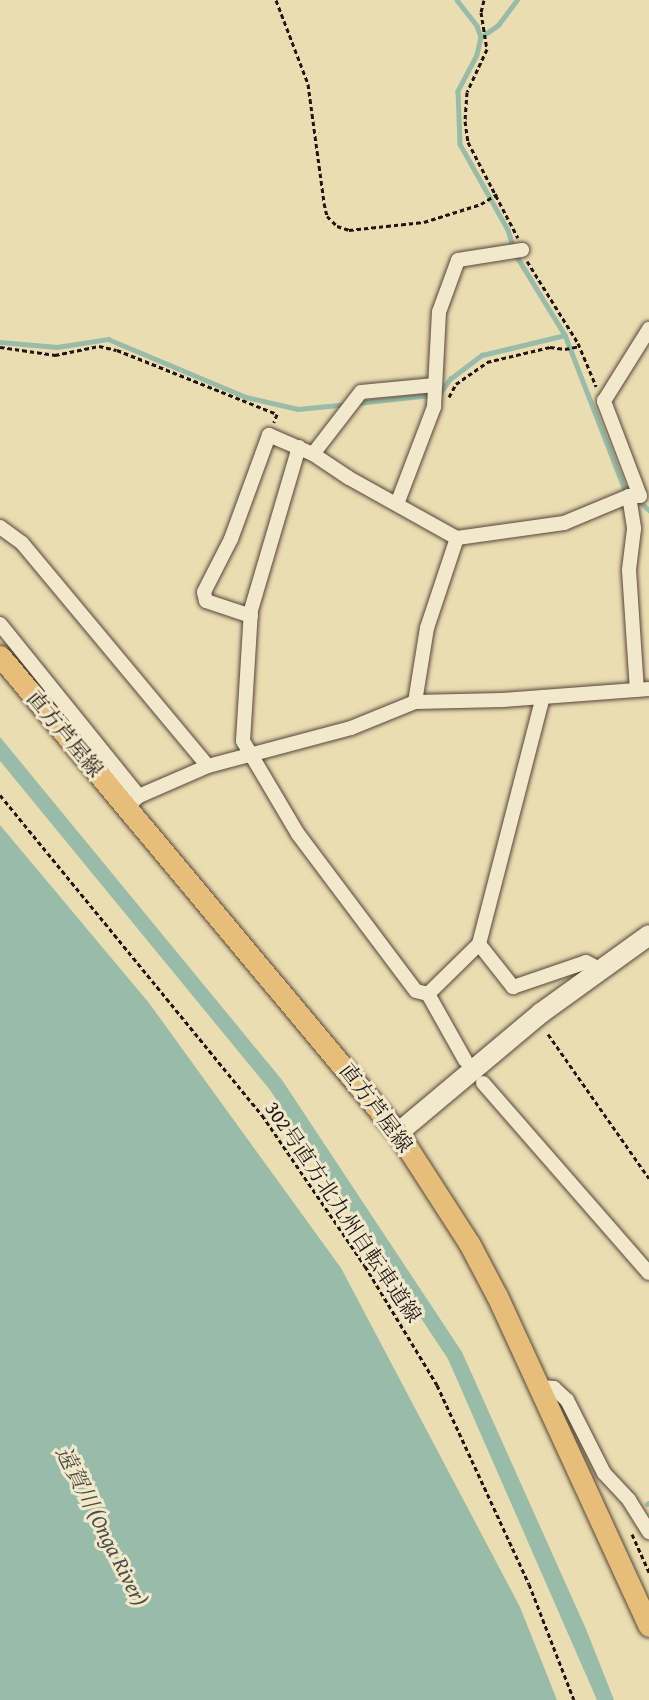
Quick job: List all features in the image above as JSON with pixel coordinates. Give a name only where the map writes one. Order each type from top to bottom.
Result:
[{"type":"main road","name":"直方芦屋線","points":[[0,656],[132,802],[398,1133],[469,1243],[541,1387],[649,1626]]},
{"type":"street","points":[[397,504],[434,401],[439,312],[458,260],[522,250]]},
{"type":"street","points":[[0,624],[132,802],[208,766],[351,728],[415,702],[543,697],[643,689],[629,570],[640,497],[604,401],[649,328]]},
{"type":"street","points":[[313,453],[361,392],[435,385]]},
{"type":"street","points":[[251,616],[207,601],[204,592],[231,539],[269,435],[313,453],[458,538],[564,523],[640,497]]},
{"type":"street","points":[[299,447],[251,616],[243,741],[298,834],[416,991],[428,994],[465,1060]]},
{"type":"street","points":[[0,527],[22,543],[208,766]]},
{"type":"street","points":[[415,702],[427,628],[458,538]]},
{"type":"street","points":[[428,994],[479,944],[543,697]]},
{"type":"street","points":[[398,1133],[599,969],[649,935]]},
{"type":"street","points":[[479,944],[513,987],[586,962],[599,969]]},
{"type":"street","points":[[483,1083],[649,1273]]},
{"type":"street","points":[[541,1387],[554,1388],[567,1400],[604,1473],[629,1500],[649,1532]]},
{"type":"path","points":[[276,0],[308,84],[324,203],[327,216],[337,226],[349,230],[423,222],[481,204],[497,194]]},
{"type":"path","points":[[484,0],[481,12],[487,49],[468,92],[465,121],[468,142],[497,194],[522,250],[580,346],[604,401]]},
{"type":"path","points":[[0,347],[55,355],[99,346],[117,350],[277,414],[269,435]]},
{"type":"path","points":[[434,401],[446,401],[456,384],[487,363],[550,347],[565,350],[580,346]]},
{"type":"path","name":"302号直方北九州自転車道線","points":[[0,795],[262,1115],[365,1266],[437,1385],[528,1584],[574,1700]]},
{"type":"path","points":[[548,1034],[649,1178]]},
{"type":"water","points":[[0,737],[282,1080],[462,1352],[586,1629],[614,1700],[597,1700],[448,1359],[270,1090],[0,761]]},
{"type":"water","name":"遠賀川 (Onga River)","points":[[0,825],[149,1003],[341,1268],[520,1607],[557,1700],[0,1700]]},
{"type":"waterway","points":[[457,0],[477,26],[481,37],[477,55],[458,91],[460,144],[508,230],[516,255],[565,335],[624,487],[630,492]]},
{"type":"waterway","points":[[481,37],[498,25],[517,0]]},
{"type":"waterway","points":[[357,403],[439,394],[450,379],[482,355],[565,335]]},
{"type":"waterway","points":[[0,342],[57,347],[108,339],[246,397],[298,409],[349,404]]},
{"type":"waterway","points":[[638,500],[649,510]]}]
